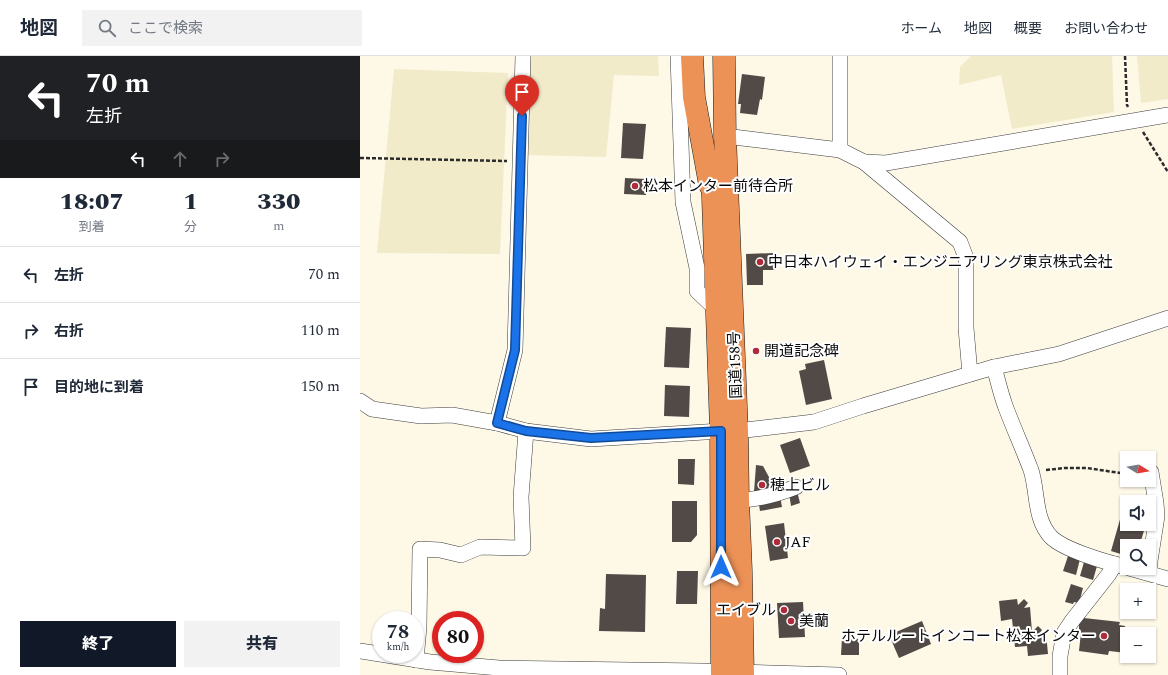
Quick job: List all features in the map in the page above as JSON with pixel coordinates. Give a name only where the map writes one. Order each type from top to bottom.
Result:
[{"type":"highway","points":[[692,56],[694,97],[713,202]]},
{"type":"highway","name":"国道158号","points":[[710,56],[716,309],[738,500],[741,571],[733,673]]},
{"type":"highway","name":"国道158号","points":[[724,56],[733,673]]},
{"type":"street","points":[[497,423],[515,350],[523,56]]},
{"type":"street","points":[[678,56],[683,202],[697,268],[697,291],[716,309]]},
{"type":"street","points":[[840,56],[840,150]]},
{"type":"street","points":[[864,162],[886,163],[1168,115]]},
{"type":"street","points":[[725,136],[840,150],[864,162],[960,242],[966,258],[966,328],[970,374]]},
{"type":"street","points":[[360,401],[372,408],[421,416],[452,415],[497,423],[526,431],[591,438],[729,431],[814,422],[994,367],[1059,354],[1168,318]]},
{"type":"street","points":[[994,367],[1005,407],[1031,472],[1041,520],[1047,531],[1063,545],[1120,566]]},
{"type":"street","points":[[419,611],[420,549],[440,550],[461,556],[480,547],[523,548],[521,497],[526,431]]},
{"type":"street","points":[[738,500],[750,500],[796,487]]},
{"type":"street","points":[[1153,487],[1156,516],[1153,539]]},
{"type":"street","points":[[1060,675],[1060,656],[1064,633],[1109,574],[1120,569]]},
{"type":"street","points":[[1156,575],[1168,579]]},
{"type":"street","points":[[360,651],[372,653]]},
{"type":"street","points":[[424,661],[499,668],[839,675]]},
{"type":"path","points":[[1125,56],[1128,105],[1136,121],[1168,172]]},
{"type":"path","points":[[360,158],[521,161]]},
{"type":"path","points":[[1031,472],[1065,468],[1088,468],[1120,473]]},
{"type":"shaded area","points":[[527,56],[658,56],[659,76],[614,75],[606,157],[525,155]]},
{"type":"shaded area","points":[[971,56],[1112,56],[1114,112],[1012,129],[1001,75],[959,85],[960,67]]},
{"type":"shaded area","points":[[1137,56],[1168,56],[1168,99],[1141,103]]},
{"type":"shaded area","points":[[394,69],[508,73],[500,254],[377,253]]},
{"type":"building","points":[[742,74],[765,77],[762,100],[760,99],[757,115],[740,113],[741,104],[738,104]]},
{"type":"building","points":[[623,123],[646,124],[643,159],[621,158]]},
{"type":"building","name":"松本インター前待合所","points":[[625,178],[646,179],[646,195],[624,194]]},
{"type":"building","name":"中日本ハイウェイ・エンジニアリング東京株式会社","points":[[774,253],[775,270],[763,270],[763,285],[747,285],[746,254]]},
{"type":"building","points":[[666,327],[691,328],[689,368],[664,367]]},
{"type":"building","points":[[824,360],[832,399],[806,405],[799,371],[806,369],[805,364]]},
{"type":"building","points":[[665,385],[690,386],[689,417],[664,416]]},
{"type":"building","points":[[800,438],[810,466],[790,473],[780,445]]},
{"type":"building","points":[[678,459],[695,459],[694,485],[678,484]]},
{"type":"building","name":"穂上ビル","points":[[756,465],[763,466],[770,479],[769,493],[754,492]]},
{"type":"building","points":[[797,491],[800,503],[791,506],[789,493]]},
{"type":"building","points":[[780,496],[782,507],[760,511],[758,499]]},
{"type":"building","points":[[672,501],[697,501],[697,535],[691,542],[672,542]]},
{"type":"building","points":[[1120,520],[1120,531],[1144,531],[1142,539],[1120,539],[1120,554],[1111,551]]},
{"type":"building","name":"JAF","points":[[784,523],[788,558],[770,561],[765,526]]},
{"type":"building","points":[[1068,556],[1080,559],[1076,575],[1063,571]]},
{"type":"building","points":[[1084,562],[1097,566],[1093,580],[1080,576]]},
{"type":"building","points":[[677,571],[698,571],[697,604],[676,604]]},
{"type":"building","points":[[606,574],[646,575],[645,632],[599,631],[600,608],[605,609]]},
{"type":"building","points":[[1071,584],[1083,588],[1079,603],[1074,602],[1073,604],[1065,602]]},
{"type":"building","points":[[1017,599],[1018,605],[1024,599],[1028,603],[1024,608],[1030,607],[1032,632],[1038,626],[1042,630],[1039,634],[1046,633],[1048,654],[1028,656],[1027,646],[1015,647],[1012,619],[1001,621],[999,601]]},
{"type":"building","points":[[803,602],[805,637],[779,638],[777,603]]},
{"type":"building","points":[[1084,618],[1120,622],[1119,625],[1125,626],[1120,627],[1120,652],[1109,651],[1108,655],[1079,651],[1081,632],[1079,631],[1079,626],[1077,623]]},
{"type":"building","points":[[922,621],[931,644],[899,658],[889,635]]},
{"type":"building","points":[[842,638],[859,639],[859,655],[841,655]]},
{"type":"place","name":"松本インター前待合所","points":[[635,186]]},
{"type":"place","name":"中日本ハイウェイ・エンジニアリング東京株式会社","points":[[760,262]]},
{"type":"place","name":"開道記念碑","points":[[756,351]]},
{"type":"place","name":"穂上ビル","points":[[762,485]]},
{"type":"place","name":"JAF","points":[[777,542]]},
{"type":"place","name":"エイブル","points":[[784,610]]},
{"type":"place","name":"美蘭","points":[[791,621]]},
{"type":"place","name":"ホテルルートインコート松本インター","points":[[1104,636]]},
{"type":"route","points":[[522,116],[515,350],[497,423],[526,431],[591,438],[721,431],[721,567]]}]
